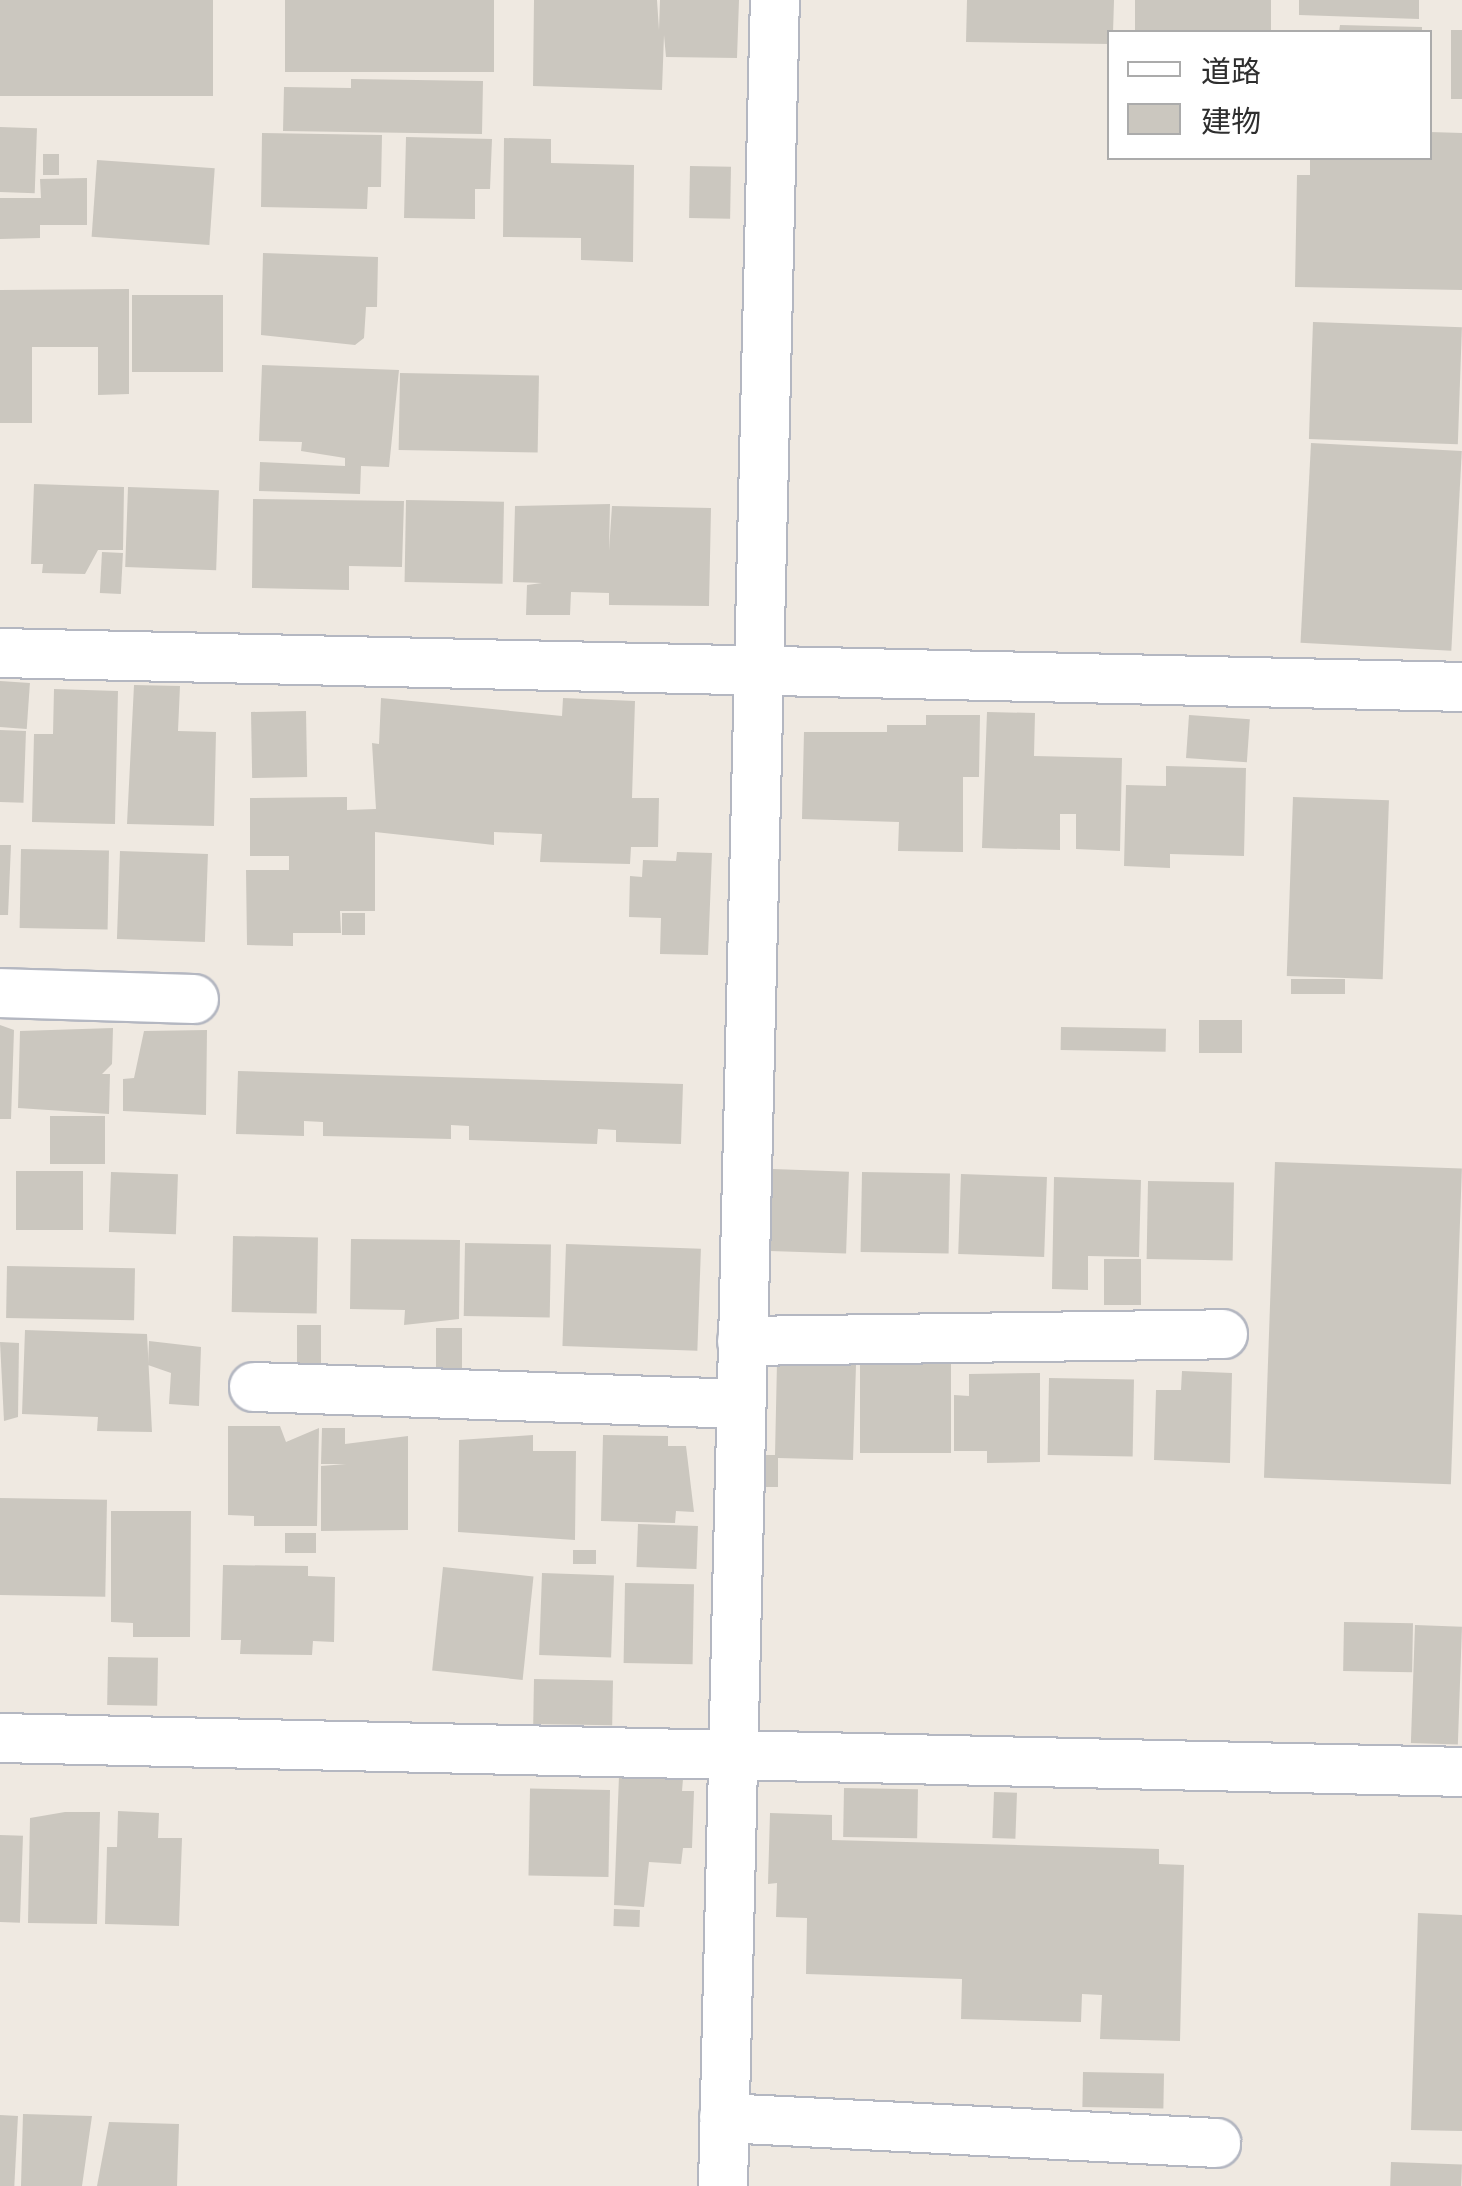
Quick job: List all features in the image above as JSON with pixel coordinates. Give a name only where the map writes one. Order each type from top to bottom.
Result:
[{"type":"street","points":[[722,2186],[775,0]]},
{"type":"street","points":[[0,653],[758,674],[1462,687]]},
{"type":"street","points":[[0,992],[194,998]]},
{"type":"street","points":[[742,1341],[1222,1334]]},
{"type":"street","points":[[254,1387],[740,1404]]},
{"type":"street","points":[[0,1738],[732,1750],[1462,1772]]},
{"type":"street","points":[[724,2118],[1216,2143]]},
{"type":"building","points":[[0,0],[213,0],[213,96],[0,96]]},
{"type":"building","points":[[285,0],[494,0],[494,72],[285,72]]},
{"type":"building","points":[[534,0],[657,0],[659,30],[660,0],[739,0],[737,58],[666,57],[664,35],[662,90],[533,86]]},
{"type":"building","points":[[967,0],[1114,0],[1113,30],[1107,30],[1107,44],[966,42]]},
{"type":"building","points":[[1135,0],[1271,0],[1271,30],[1135,30]]},
{"type":"building","points":[[1299,0],[1419,0],[1419,19],[1299,15]]},
{"type":"building","points":[[1340,25],[1422,27],[1422,30],[1339,30]]},
{"type":"building","points":[[1451,30],[1462,30],[1462,99],[1451,99]]},
{"type":"building","points":[[351,79],[483,81],[482,134],[283,131],[284,87],[351,88]]},
{"type":"building","points":[[0,127],[37,128],[35,193],[0,192]]},
{"type":"building","points":[[1432,132],[1462,133],[1462,290],[1295,287],[1297,175],[1310,175],[1310,160],[1432,160]]},
{"type":"building","points":[[262,133],[382,135],[381,187],[368,187],[367,209],[261,207]]},
{"type":"building","points":[[406,137],[492,139],[490,189],[475,189],[475,219],[404,218]]},
{"type":"building","points":[[504,138],[551,139],[551,163],[634,165],[633,262],[581,260],[581,238],[503,237]]},
{"type":"building","points":[[43,154],[59,154],[59,175],[43,175]]},
{"type":"building","points":[[97,160],[215,168],[209,245],[92,237]]},
{"type":"building","points":[[690,166],[731,167],[730,219],[689,218]]},
{"type":"building","points":[[87,178],[87,225],[40,225],[40,238],[0,239],[0,198],[41,198],[40,179]]},
{"type":"building","points":[[263,253],[378,257],[377,307],[366,307],[364,338],[355,345],[261,335]]},
{"type":"building","points":[[129,289],[129,394],[98,395],[98,347],[32,347],[32,423],[0,423],[0,290]]},
{"type":"building","points":[[132,295],[223,295],[223,372],[132,372]]},
{"type":"building","points":[[1313,322],[1462,327],[1458,444],[1309,439]]},
{"type":"building","points":[[262,365],[399,370],[389,467],[361,466],[360,494],[259,491],[260,462],[345,466],[345,458],[301,451],[302,442],[259,441]]},
{"type":"building","points":[[400,373],[539,375],[538,452],[399,450]]},
{"type":"building","points":[[1311,443],[1462,451],[1451,651],[1301,643]]},
{"type":"building","points":[[34,484],[124,487],[123,550],[98,550],[85,574],[42,573],[43,564],[31,564]]},
{"type":"building","points":[[128,487],[219,490],[216,570],[125,567]]},
{"type":"building","points":[[253,499],[404,501],[402,567],[349,566],[349,590],[252,588]]},
{"type":"building","points":[[406,500],[504,502],[503,584],[405,582]]},
{"type":"building","points":[[610,504],[609,551],[612,506],[711,508],[709,606],[609,605],[609,593],[571,592],[570,615],[526,615],[527,585],[542,583],[513,582],[515,506]]},
{"type":"building","points":[[102,552],[123,553],[121,594],[100,593]]},
{"type":"building","points":[[0,681],[30,683],[27,729],[0,727]]},
{"type":"building","points":[[134,685],[180,686],[178,731],[216,732],[214,826],[127,824]]},
{"type":"building","points":[[54,689],[118,691],[115,824],[32,822],[34,734],[53,734]]},
{"type":"building","points":[[381,698],[562,716],[563,698],[635,701],[632,798],[659,798],[658,847],[631,847],[630,864],[540,862],[542,834],[494,832],[494,845],[375,832],[375,911],[340,911],[341,933],[293,933],[293,946],[247,945],[246,870],[289,870],[289,856],[250,856],[250,798],[347,797],[347,810],[376,809],[372,743],[379,744]]},
{"type":"building","points":[[306,711],[307,777],[252,778],[251,712]]},
{"type":"building","points":[[987,712],[1035,713],[1034,756],[1122,758],[1120,851],[1076,849],[1076,814],[1060,814],[1060,850],[982,848]]},
{"type":"building","points":[[926,715],[980,715],[979,777],[963,777],[963,852],[898,851],[899,822],[802,819],[804,732],[887,732],[887,725],[926,725]]},
{"type":"building","points":[[1189,715],[1250,719],[1247,762],[1186,758]]},
{"type":"building","points":[[0,730],[26,731],[23,803],[0,802]]},
{"type":"building","points":[[1166,766],[1246,768],[1244,856],[1170,854],[1170,868],[1124,866],[1126,785],[1166,786]]},
{"type":"building","points":[[1293,797],[1389,800],[1383,979],[1287,976]]},
{"type":"building","points":[[0,845],[11,845],[8,915],[0,915]]},
{"type":"building","points":[[21,849],[109,851],[108,930],[20,928]]},
{"type":"building","points":[[120,851],[208,854],[205,942],[117,939]]},
{"type":"building","points":[[677,852],[712,853],[708,955],[660,954],[661,918],[629,917],[630,876],[642,877],[643,860],[676,861]]},
{"type":"building","points":[[342,913],[365,913],[365,935],[342,935]]},
{"type":"building","points":[[1291,979],[1345,979],[1345,994],[1291,994]]},
{"type":"building","points":[[1199,1020],[1242,1020],[1242,1053],[1199,1053]]},
{"type":"building","points":[[0,1025],[14,1030],[11,1119],[0,1119]]},
{"type":"building","points":[[1061,1027],[1166,1029],[1166,1052],[1061,1050]]},
{"type":"building","points":[[113,1028],[112,1064],[102,1074],[110,1074],[109,1114],[18,1108],[20,1031]]},
{"type":"building","points":[[207,1030],[206,1115],[123,1111],[123,1079],[134,1078],[144,1031]]},
{"type":"building","points":[[238,1071],[683,1084],[681,1144],[616,1142],[616,1130],[598,1129],[597,1144],[469,1140],[469,1126],[451,1125],[451,1139],[323,1136],[323,1122],[304,1121],[304,1136],[236,1134]]},
{"type":"building","points":[[50,1116],[105,1116],[105,1164],[50,1164]]},
{"type":"building","points":[[1275,1162],[1462,1169],[1451,1484],[1264,1478]]},
{"type":"building","points":[[773,1169],[849,1172],[846,1254],[770,1251]]},
{"type":"building","points":[[16,1171],[83,1171],[83,1230],[16,1230]]},
{"type":"building","points":[[111,1172],[178,1174],[176,1234],[109,1232]]},
{"type":"building","points":[[862,1172],[950,1174],[949,1254],[861,1252]]},
{"type":"building","points":[[961,1174],[1047,1177],[1044,1257],[958,1254]]},
{"type":"building","points":[[1054,1177],[1141,1180],[1139,1257],[1088,1256],[1088,1290],[1052,1289]]},
{"type":"building","points":[[1148,1181],[1234,1183],[1233,1260],[1147,1259]]},
{"type":"building","points":[[233,1236],[318,1237],[317,1313],[232,1312]]},
{"type":"building","points":[[351,1239],[460,1240],[459,1319],[404,1325],[405,1310],[350,1309]]},
{"type":"building","points":[[465,1243],[551,1245],[550,1317],[464,1316]]},
{"type":"building","points":[[566,1244],[701,1249],[697,1351],[562,1346]]},
{"type":"building","points":[[1104,1259],[1141,1259],[1141,1305],[1104,1305]]},
{"type":"building","points":[[7,1266],[135,1268],[134,1320],[6,1318]]},
{"type":"building","points":[[297,1325],[321,1325],[321,1371],[297,1371]]},
{"type":"building","points":[[436,1328],[462,1328],[462,1372],[436,1372]]},
{"type":"building","points":[[25,1330],[147,1334],[152,1432],[97,1431],[98,1417],[22,1414]]},
{"type":"building","points":[[149,1341],[201,1347],[199,1406],[169,1404],[171,1373],[148,1365]]},
{"type":"building","points":[[0,1342],[19,1343],[18,1417],[4,1421]]},
{"type":"building","points":[[860,1358],[951,1358],[951,1453],[860,1453]]},
{"type":"building","points":[[777,1362],[856,1365],[853,1460],[778,1458],[778,1487],[758,1487],[758,1455],[775,1455]]},
{"type":"building","points":[[1182,1371],[1232,1373],[1230,1463],[1154,1460],[1156,1390],[1181,1390]]},
{"type":"building","points":[[1040,1373],[1040,1462],[987,1463],[987,1451],[954,1451],[954,1395],[969,1396],[969,1374]]},
{"type":"building","points":[[1049,1378],[1134,1379],[1133,1456],[1048,1455]]},
{"type":"building","points":[[228,1426],[280,1426],[286,1442],[319,1428],[317,1526],[254,1526],[254,1516],[228,1515]]},
{"type":"building","points":[[322,1428],[345,1428],[345,1444],[408,1436],[408,1530],[321,1531],[321,1466],[346,1464],[321,1464]]},
{"type":"building","points":[[533,1435],[533,1451],[576,1451],[575,1540],[458,1532],[459,1440]]},
{"type":"building","points":[[603,1435],[668,1436],[668,1446],[686,1446],[694,1512],[676,1511],[675,1523],[601,1521]]},
{"type":"building","points":[[0,1498],[107,1500],[105,1597],[0,1595]]},
{"type":"building","points":[[111,1511],[191,1511],[190,1637],[133,1637],[133,1623],[111,1622]]},
{"type":"building","points":[[638,1524],[698,1526],[696,1569],[636,1567]]},
{"type":"building","points":[[285,1533],[316,1533],[316,1553],[285,1553]]},
{"type":"building","points":[[573,1550],[596,1550],[596,1564],[573,1564]]},
{"type":"building","points":[[223,1565],[308,1566],[308,1576],[335,1577],[334,1642],[313,1641],[312,1655],[240,1654],[241,1640],[221,1640]]},
{"type":"building","points":[[443,1567],[534,1577],[523,1680],[432,1670]]},
{"type":"building","points":[[542,1573],[614,1576],[611,1657],[539,1655]]},
{"type":"building","points":[[625,1583],[694,1584],[693,1664],[624,1663]]},
{"type":"building","points":[[1344,1622],[1413,1623],[1412,1672],[1343,1671]]},
{"type":"building","points":[[1415,1625],[1462,1627],[1458,1745],[1411,1743]]},
{"type":"building","points":[[108,1657],[158,1658],[157,1706],[107,1705]]},
{"type":"building","points":[[534,1679],[613,1680],[612,1725],[533,1724]]},
{"type":"building","points":[[619,1776],[683,1779],[682,1791],[694,1791],[692,1848],[683,1848],[681,1864],[649,1862],[644,1907],[614,1905]]},
{"type":"building","points":[[844,1788],[918,1789],[917,1838],[843,1837]]},
{"type":"building","points":[[530,1789],[610,1790],[608,1877],[528,1876]]},
{"type":"building","points":[[994,1792],[1017,1793],[1015,1839],[992,1838]]},
{"type":"building","points":[[118,1811],[159,1813],[158,1838],[182,1838],[179,1926],[105,1924],[107,1847],[117,1847]]},
{"type":"building","points":[[100,1812],[97,1924],[28,1923],[30,1818]]},
{"type":"building","points":[[770,1813],[832,1815],[832,1840],[1159,1849],[1159,1864],[1184,1865],[1180,2041],[1100,2039],[1102,1995],[1082,1994],[1081,2022],[961,2019],[962,1979],[806,1974],[807,1918],[776,1917],[777,1883],[768,1884]]},
{"type":"building","points":[[0,1835],[23,1836],[20,1923],[0,1922]]},
{"type":"building","points":[[614,1909],[640,1910],[639,1927],[613,1926]]},
{"type":"building","points":[[1418,1913],[1462,1915],[1462,2131],[1411,2130]]},
{"type":"building","points":[[1083,2072],[1164,2073],[1163,2108],[1082,2107]]},
{"type":"building","points":[[23,2114],[92,2116],[82,2186],[21,2186]]},
{"type":"building","points":[[0,2115],[18,2116],[14,2186],[0,2186]]},
{"type":"building","points":[[109,2122],[179,2124],[177,2186],[97,2186]]},
{"type":"building","points":[[1391,2162],[1462,2164],[1461,2186],[1390,2186]]}]
